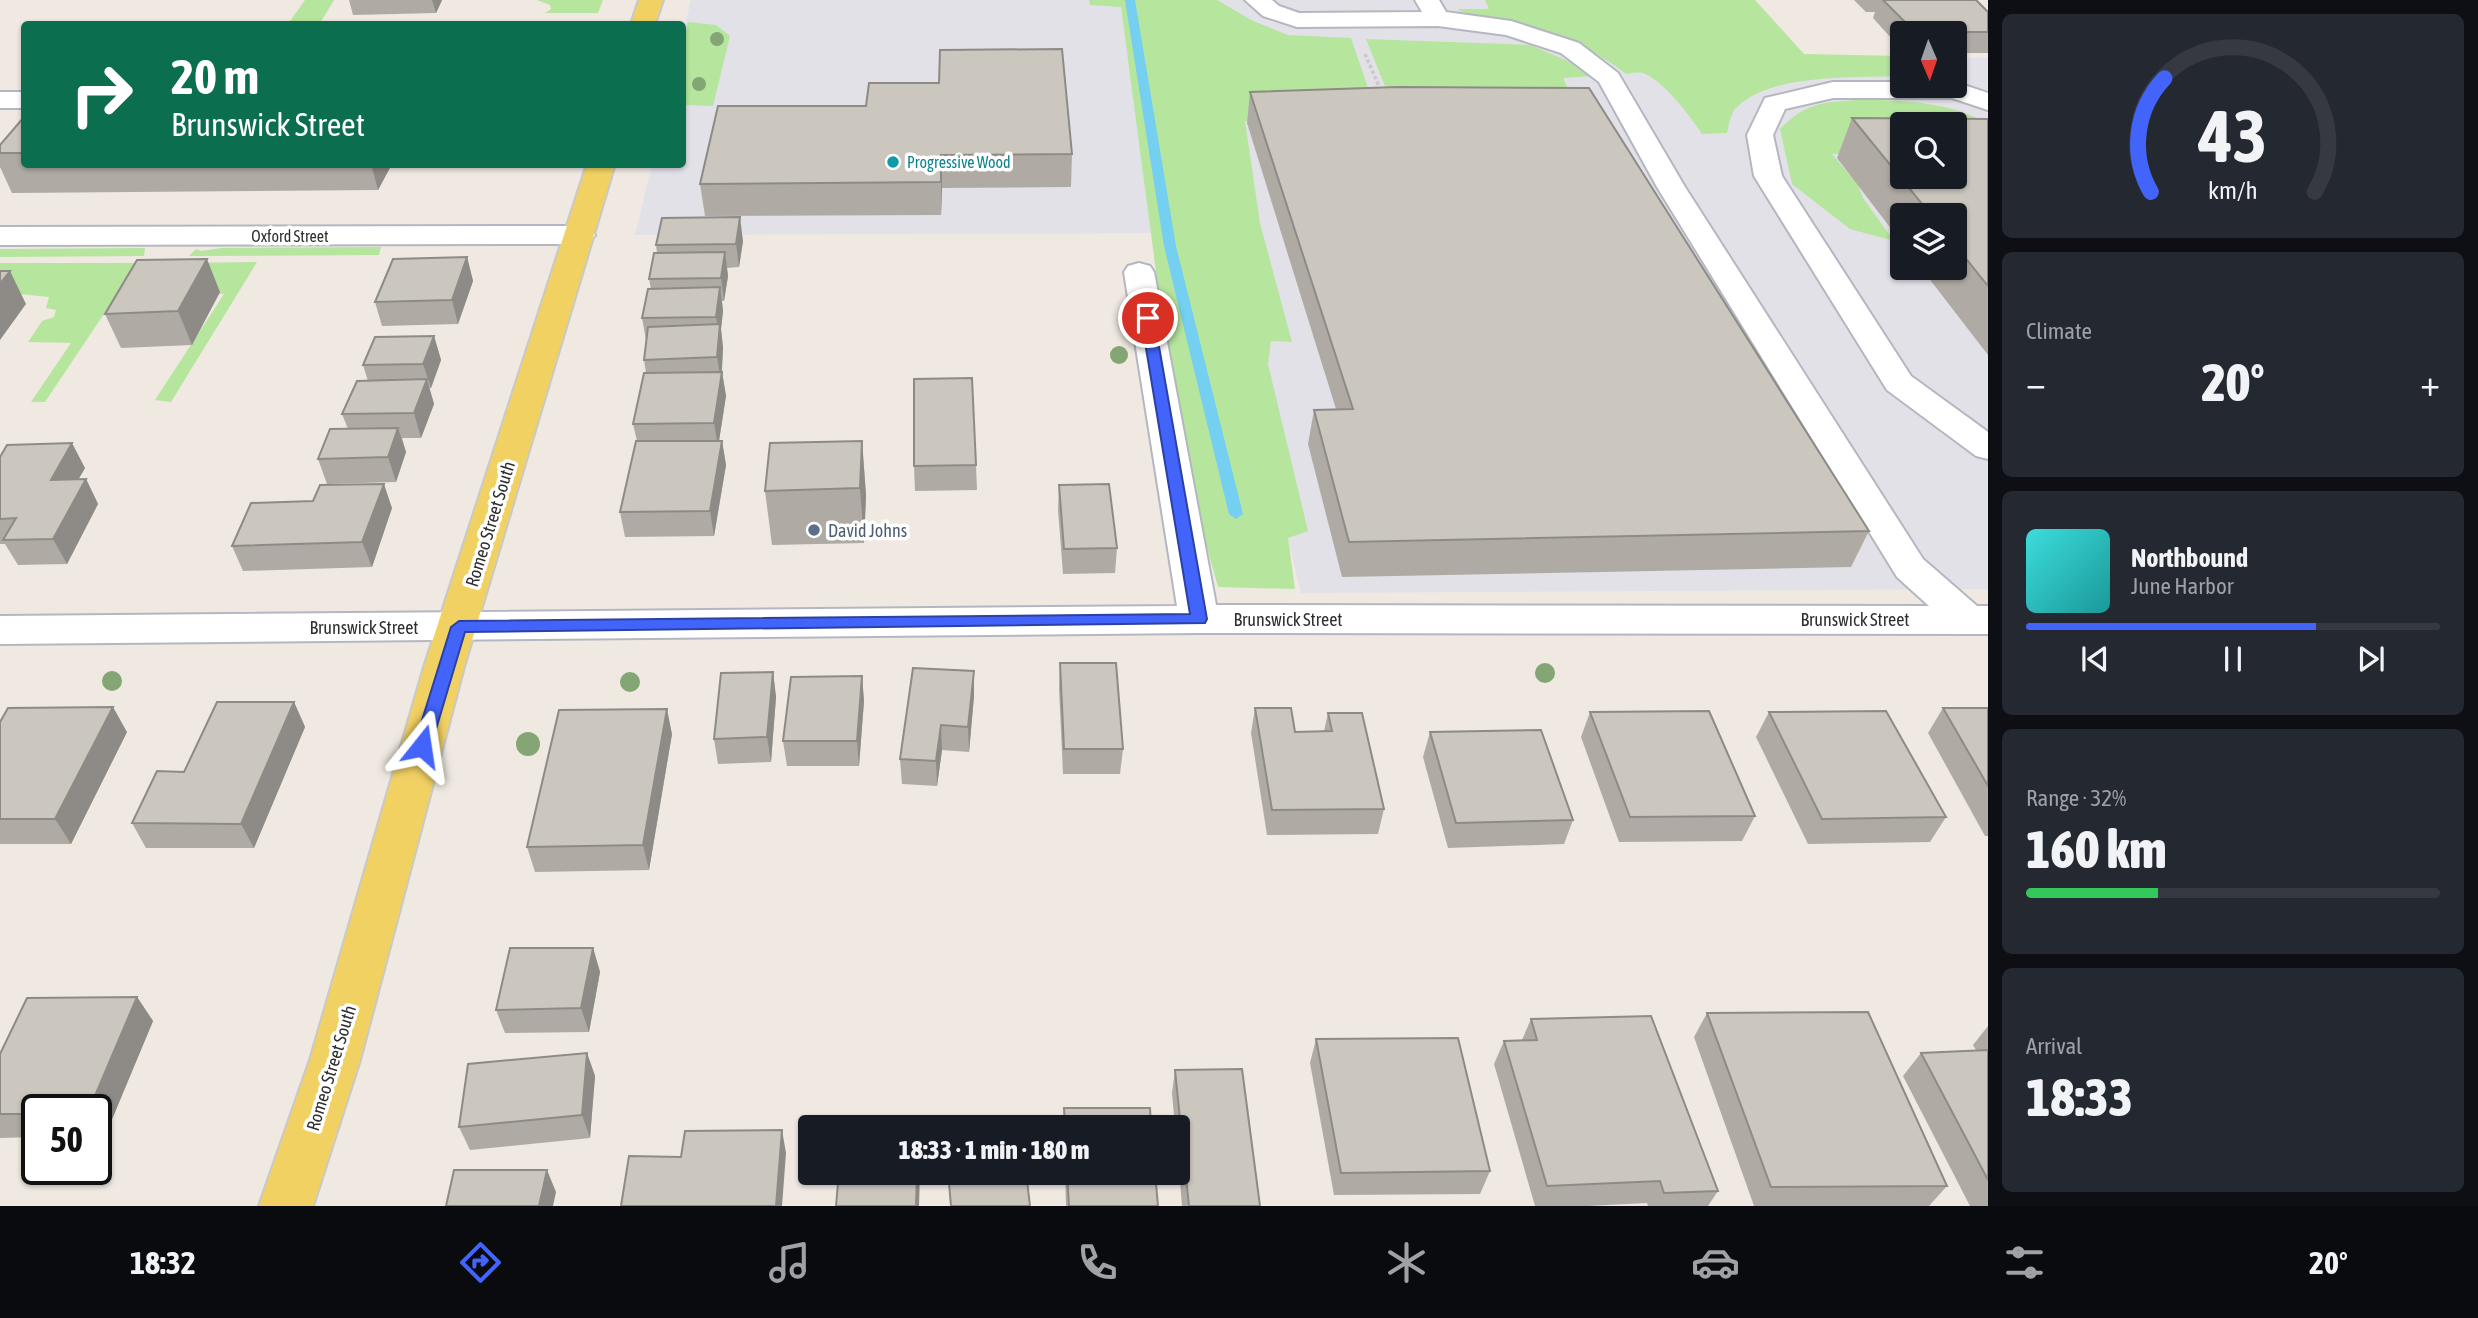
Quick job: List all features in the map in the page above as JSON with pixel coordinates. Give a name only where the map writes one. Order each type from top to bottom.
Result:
[{"type":"main road","points":[[644,21],[651,0]]},
{"type":"main road","name":"Romeo Street South","points":[[286,1206],[335,1060],[444,667],[459,627],[600,168]]},
{"type":"street","points":[[1257,0],[1271,11],[1297,20],[1351,21],[1432,10],[1462,20],[1511,28],[1570,48],[1609,78],[1671,187],[1910,568],[1978,620]]},
{"type":"street","points":[[1988,102],[1955,90],[1833,90],[1774,104],[1760,135],[1768,176],[1899,383],[1988,448]]},
{"type":"street","points":[[0,100],[21,100]]},
{"type":"street","name":"Oxford Street","points":[[0,236],[580,235]]},
{"type":"street","points":[[1139,272],[1199,619]]},
{"type":"street","name":"Brunswick Street","points":[[0,630],[1199,619],[1978,620]]},
{"type":"path","points":[[1351,21],[1382,94]]},
{"type":"shaded area","points":[[691,0],[1638,0],[1681,58],[1890,58],[1890,98],[1967,98],[1967,58],[1988,58],[1988,589],[1301,593],[1214,233],[635,235],[651,168],[686,168],[686,21]]},
{"type":"green space","points":[[305,0],[334,0],[321,21],[290,21]]},
{"type":"green space","points":[[537,0],[603,0],[598,13],[545,13],[551,9],[550,5]]},
{"type":"green space","points":[[1089,0],[1217,0],[1253,21],[1288,35],[1351,38],[1378,117],[1245,121],[1260,223],[1292,342],[1271,341],[1268,364],[1308,531],[1288,538],[1295,589],[1218,587],[1192,494],[1170,377],[1121,7],[1090,5]]},
{"type":"green space","points":[[1485,0],[1755,0],[1804,54],[1890,56],[1890,76],[1814,80],[1769,89],[1736,108],[1727,133],[1702,134],[1676,99],[1651,77],[1643,73],[1626,74],[1589,51],[1546,34],[1459,11],[1489,9]]},
{"type":"green space","points":[[688,22],[716,25],[730,36],[713,106],[686,105]]},
{"type":"green space","points":[[1366,39],[1530,45],[1568,61],[1592,76],[1563,78],[1581,116],[1394,109]]},
{"type":"green space","points":[[1867,99],[1914,102],[1962,112],[1890,112],[1890,154],[1832,154],[1858,185],[1863,198],[1890,235],[1890,240],[1850,229],[1792,184],[1780,129],[1800,112],[1830,102]]},
{"type":"green space","points":[[1967,114],[1974,117],[1988,125],[1967,125]]},
{"type":"green space","points":[[381,247],[379,255],[189,256],[196,249]]},
{"type":"green space","points":[[145,248],[144,256],[0,257],[0,249]]},
{"type":"green space","points":[[257,262],[171,402],[155,400],[224,294],[177,291],[184,263]]},
{"type":"green space","points":[[0,263],[138,263],[45,402],[31,402],[71,343],[28,342],[42,321],[54,317],[56,310],[46,308],[49,297],[0,292]]},
{"type":"building","points":[[1883,0],[1976,0],[1988,12],[1988,32],[1967,32],[1967,21],[1904,21]]},
{"type":"building","name":"Progressive Wood","points":[[1062,49],[1072,154],[941,155],[941,182],[700,184],[718,106],[866,106],[869,83],[939,83],[940,50]]},
{"type":"building","points":[[1398,87],[1589,88],[1869,531],[1349,542],[1314,410],[1353,409],[1250,92]]},
{"type":"building","points":[[1852,118],[1890,118],[1890,165]]},
{"type":"building","points":[[1967,119],[1988,119],[1988,286],[1967,260],[1967,203],[1921,203],[1910,189],[1967,189]]},
{"type":"building","points":[[21,120],[21,153],[0,153],[0,145]]},
{"type":"building","points":[[740,217],[736,244],[656,245],[662,218]]},
{"type":"building","points":[[725,252],[721,278],[649,279],[654,253]]},
{"type":"building","points":[[467,257],[452,300],[375,302],[393,259]]},
{"type":"building","points":[[207,259],[178,311],[105,314],[137,260]]},
{"type":"building","points":[[0,271],[10,271],[0,284]]},
{"type":"building","points":[[720,287],[716,317],[642,318],[648,289]]},
{"type":"building","points":[[720,324],[717,357],[644,360],[648,327]]},
{"type":"building","points":[[434,336],[423,364],[363,365],[375,337]]},
{"type":"building","points":[[722,372],[714,423],[633,424],[644,373]]},
{"type":"building","points":[[972,378],[976,465],[914,466],[914,379]]},
{"type":"building","points":[[427,379],[414,413],[342,414],[357,381]]},
{"type":"building","points":[[398,428],[388,457],[318,459],[330,429]]},
{"type":"building","points":[[636,441],[722,441],[710,511],[620,512]]},
{"type":"building","points":[[862,441],[860,488],[765,491],[770,443]]},
{"type":"building","points":[[72,443],[51,480],[86,479],[53,539],[3,540],[16,518],[0,519],[0,457],[7,445]]},
{"type":"building","points":[[384,484],[362,542],[232,546],[251,503],[313,501],[320,485]]},
{"type":"building","points":[[1109,484],[1117,548],[1064,549],[1059,485]]},
{"type":"building","points":[[1060,663],[1116,663],[1123,749],[1064,749]]},
{"type":"building","points":[[913,668],[974,671],[968,727],[941,725],[936,761],[900,759]]},
{"type":"building","points":[[773,672],[767,737],[714,739],[721,673]]},
{"type":"building","points":[[862,676],[857,741],[783,741],[791,677]]},
{"type":"building","points":[[217,702],[294,702],[241,824],[132,823],[157,771],[184,772]]},
{"type":"building","points":[[113,707],[55,819],[0,819],[0,722],[8,708]]},
{"type":"building","points":[[1255,708],[1291,708],[1295,732],[1332,731],[1328,713],[1362,713],[1384,809],[1272,810]]},
{"type":"building","points":[[1943,708],[1988,708],[1988,786]]},
{"type":"building","points":[[667,709],[643,845],[527,847],[559,710]]},
{"type":"building","points":[[1709,711],[1755,816],[1630,817],[1590,712]]},
{"type":"building","points":[[1886,711],[1946,817],[1822,819],[1769,712]]},
{"type":"building","points":[[1541,730],[1573,820],[1456,823],[1430,732]]},
{"type":"building","points":[[510,948],[593,948],[581,1008],[496,1010]]},
{"type":"building","points":[[137,997],[96,1094],[21,1094],[21,1114],[0,1114],[0,1054],[27,998]]},
{"type":"building","points":[[1868,1012],[1947,1186],[1771,1187],[1707,1013]]},
{"type":"building","points":[[1651,1016],[1718,1191],[1664,1193],[1660,1181],[1547,1186],[1504,1041],[1537,1040],[1531,1019]]},
{"type":"building","points":[[1458,1038],[1490,1171],[1341,1173],[1316,1039]]},
{"type":"building","points":[[1988,1050],[1988,1180],[1921,1053]]},
{"type":"building","points":[[587,1053],[582,1115],[459,1127],[468,1064]]},
{"type":"building","points":[[1242,1069],[1260,1206],[1189,1206],[1187,1185],[1190,1185],[1190,1115],[1180,1115],[1175,1070]]},
{"type":"building","points":[[1064,1108],[1150,1108],[1150,1115],[1064,1115]]},
{"type":"building","points":[[782,1130],[776,1206],[621,1206],[629,1156],[681,1157],[685,1131]]},
{"type":"building","points":[[454,1170],[547,1170],[539,1206],[446,1206]]},
{"type":"building","points":[[838,1185],[917,1185],[916,1206],[836,1206]]},
{"type":"building","points":[[949,1185],[1028,1185],[1030,1206],[951,1206]]},
{"type":"building","points":[[1068,1185],[1156,1185],[1158,1206],[1069,1206]]},
{"type":"waterway","points":[[1130,0],[1170,246],[1236,514]]},
{"type":"place","name":"Progressive Wood","points":[[893,162]]},
{"type":"place","name":"David Johns","points":[[814,530]]},
{"type":"route","points":[[422,746],[444,667],[459,627],[1199,619],[1148,318]]}]
